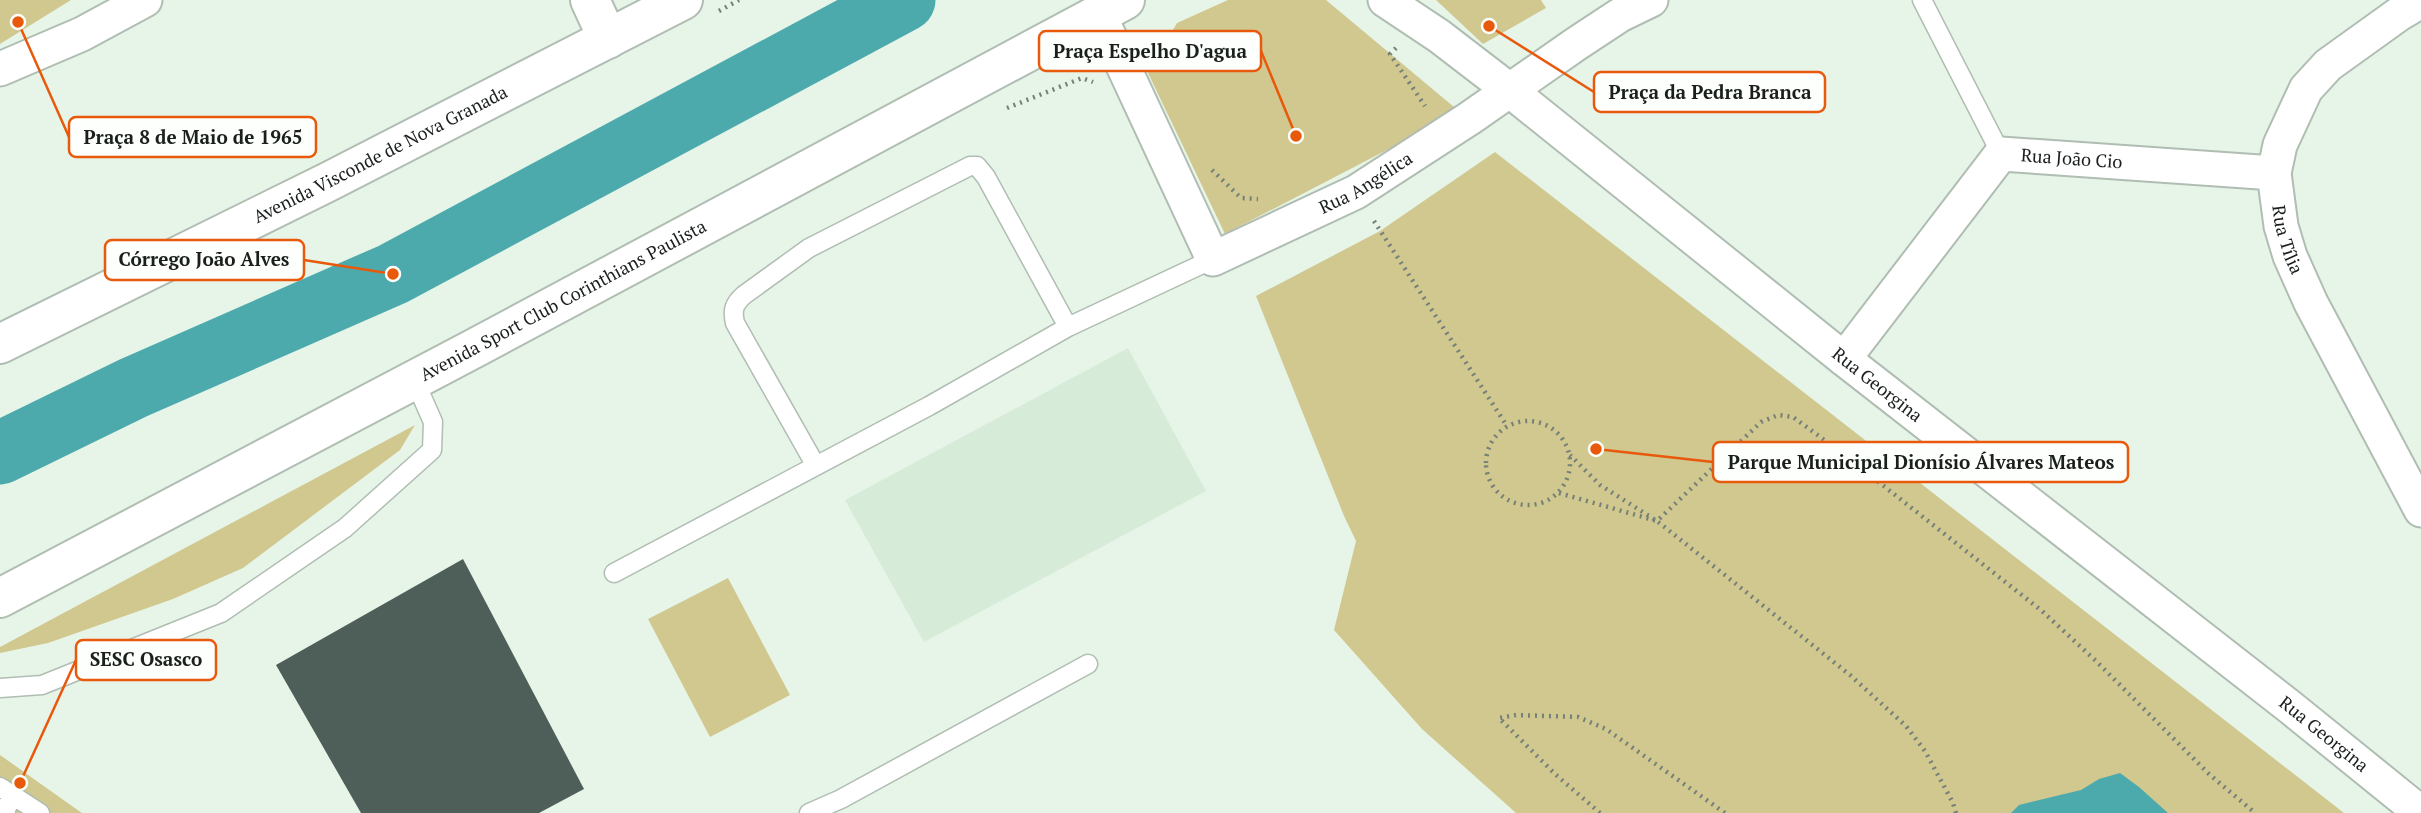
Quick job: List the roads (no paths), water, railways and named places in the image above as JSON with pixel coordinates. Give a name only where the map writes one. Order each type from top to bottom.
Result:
[{"type":"main road","points":[[590,0],[608,39]]},
{"type":"main road","name":"Avenida Visconde de Nova Granada","points":[[0,344],[316,188],[683,0]]},
{"type":"main road","name":"Avenida Sport Club Corinthians Paulista","points":[[0,598],[1112,7]]},
{"type":"street","points":[[0,68],[82,34],[145,0]]},
{"type":"street","name":"Rua Angélica","points":[[1213,259],[1356,192],[1470,118],[1615,8],[1651,0]]},
{"type":"street","name":"Rua Tília","points":[[2421,1],[2328,65],[2306,89],[2280,145],[2274,173],[2281,226],[2290,256],[2311,303],[2421,510]]},
{"type":"street","name":"Rua Georgina","points":[[1392,3],[1508,89],[1844,359],[2421,813]]},
{"type":"street","points":[[1112,7],[1213,259]]},
{"type":"street","name":"Rua João Cio","points":[[1844,359],[2001,154],[2274,173]]},
{"type":"lane","points":[[1922,0],[2001,154]]},
{"type":"lane","points":[[816,466],[735,323],[733,312],[735,303],[744,295],[809,248],[971,166],[976,166],[986,177],[1068,327]]},
{"type":"lane","points":[[614,573],[929,406],[1068,327],[1213,259]]},
{"type":"lane","points":[[0,688],[42,685],[221,613],[345,528],[432,450],[433,422],[414,379]]},
{"type":"lane","points":[[809,813],[841,799],[1088,664]]},
{"type":"lane","points":[[5,813],[6,790]]},
{"type":"lane","points":[[6,790],[40,813]]},
{"type":"water","points":[[2120,773],[2168,813],[2011,813],[2019,805],[2081,790],[2099,779]]},
{"type":"waterway","points":[[0,453],[133,388],[393,274],[904,0]]},
{"type":"place","name":"Praça 8 de Maio de 1965","points":[[18,22]]},
{"type":"place","name":"Praça da Pedra Branca","points":[[1489,26]]},
{"type":"place","name":"Praça Espelho D'agua","points":[[1296,136]]},
{"type":"place","name":"Córrego João Alves","points":[[393,274]]},
{"type":"place","name":"Parque Municipal Dionísio Álvares Mateos","points":[[1596,449]]},
{"type":"place","name":"SESC Osasco","points":[[20,783]]}]
